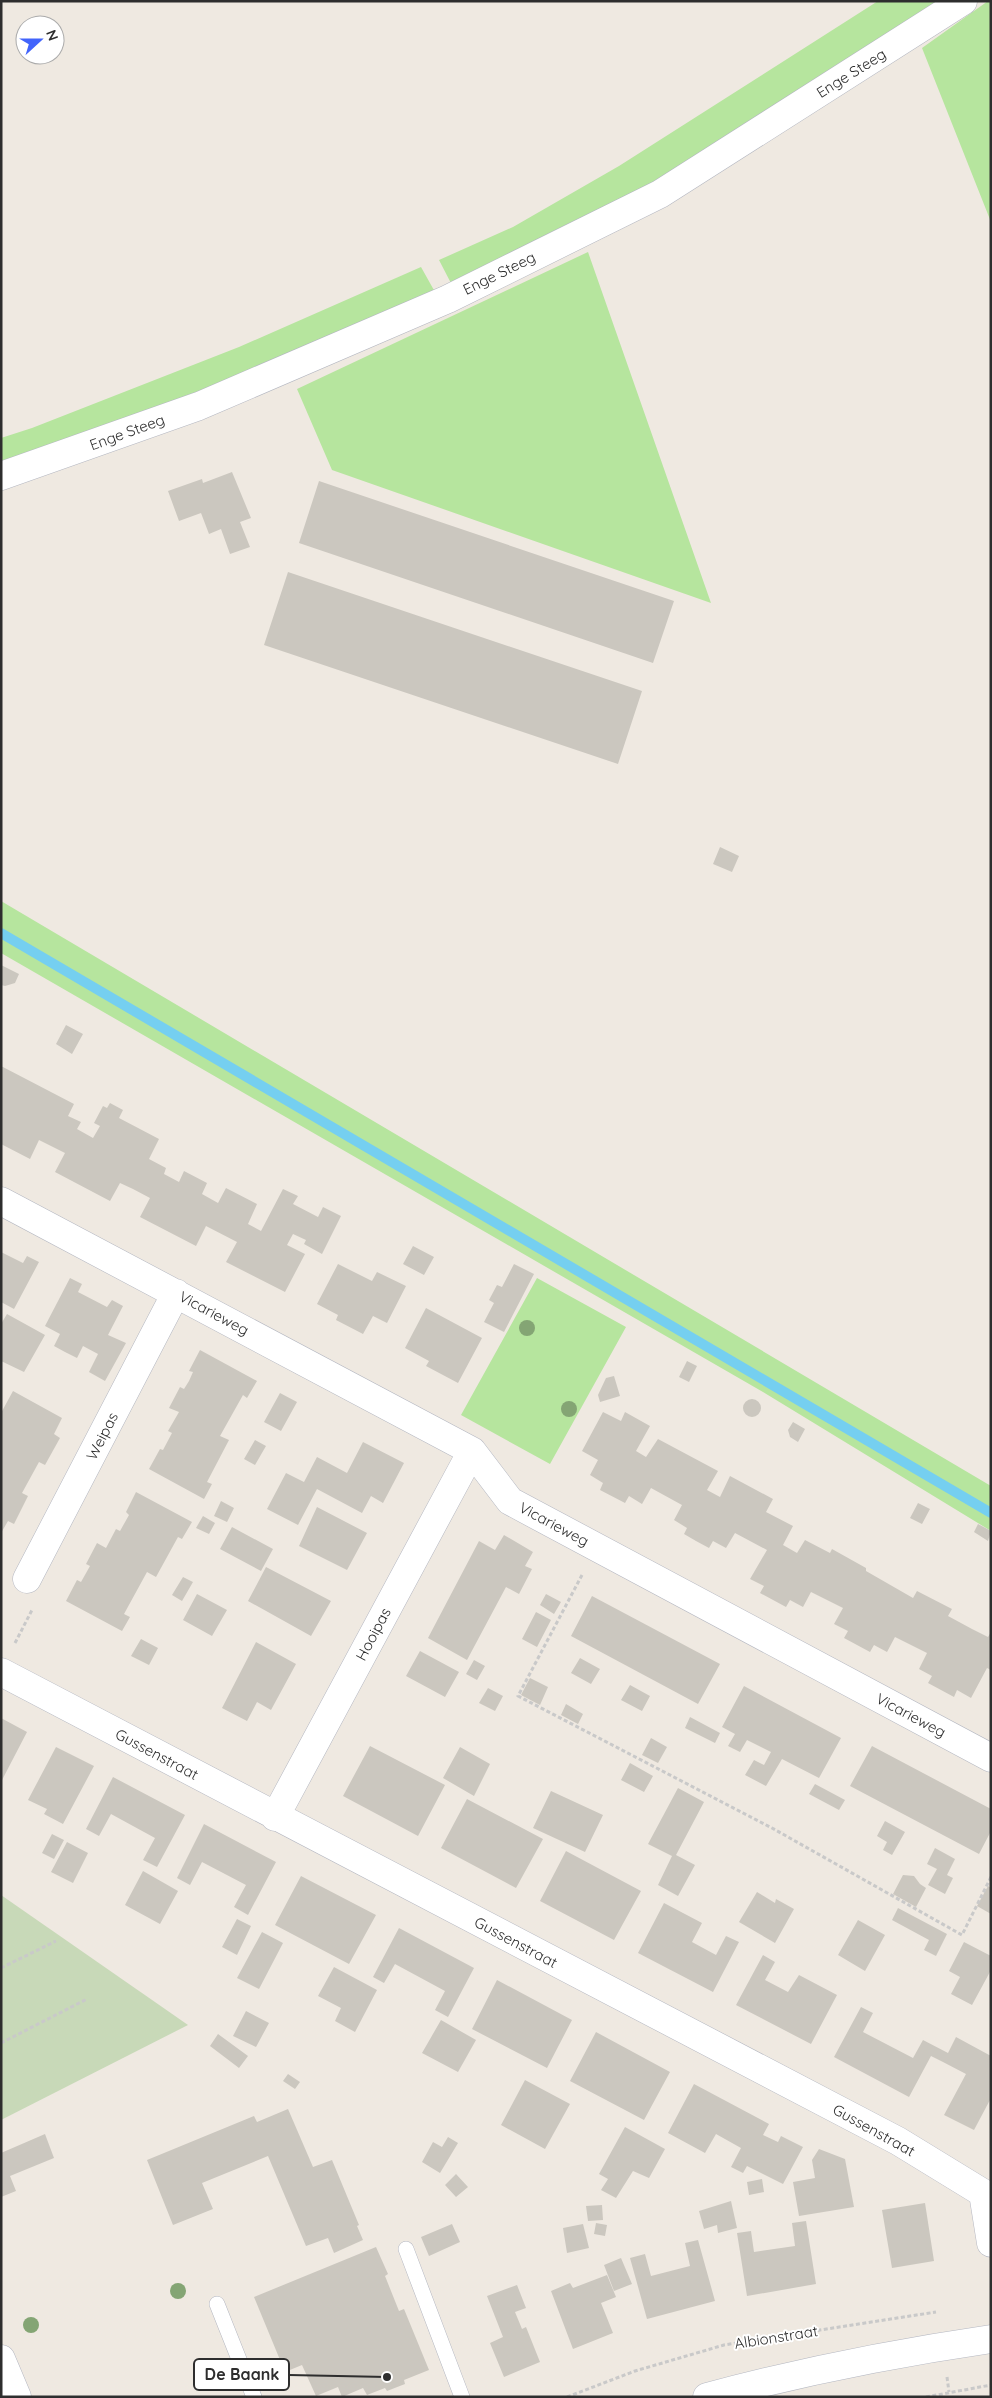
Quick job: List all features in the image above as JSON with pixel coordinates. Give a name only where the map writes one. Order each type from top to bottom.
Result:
[{"type":"street","name":"Enge Steeg","points":[[1,476],[199,406],[466,290],[660,194],[963,1]]},
{"type":"street","name":"Vicarieweg","points":[[1,1201],[472,1451],[510,1501],[991,1758]]},
{"type":"street","name":"Weipas","points":[[28,1579],[176,1293]]},
{"type":"street","name":"Hooipas","points":[[275,1816],[472,1451]]},
{"type":"street","name":"Gussenstraat","points":[[1,1672],[898,2141],[987,2190],[991,2243]]},
{"type":"street","points":[[706,2397],[771,2380],[942,2346],[991,2339]]},
{"type":"street","points":[[1,2360],[17,2397]]},
{"type":"lane","points":[[406,2248],[462,2397]]},
{"type":"lane","points":[[217,2304],[254,2397]]},
{"type":"path","points":[[596,1547],[518,1696],[772,1828],[962,1935],[991,1877]]},
{"type":"path","points":[[14,1645],[43,1588],[28,1579]]},
{"type":"path","points":[[1,1968],[56,1941]]},
{"type":"path","points":[[1,2043],[87,1999]]},
{"type":"path","name":"Albionstraat","points":[[567,2397],[636,2371],[724,2345],[938,2312]]},
{"type":"path","points":[[926,2397],[991,2385]]},
{"type":"green space","points":[[878,1],[941,1],[660,182],[454,289],[439,260],[513,227],[619,166]]},
{"type":"green space","points":[[988,1],[991,1],[991,222],[922,48]]},
{"type":"green space","points":[[588,252],[711,603],[332,470],[297,389]]},
{"type":"green space","points":[[421,267],[435,292],[213,386],[1,463],[1,438],[32,428],[239,347]]},
{"type":"green space","points":[[1,901],[991,1486],[991,1531],[763,1392],[1,953]]},
{"type":"green space","points":[[537,1278],[626,1327],[550,1464],[461,1415]]},
{"type":"green space","points":[[1,1895],[188,2025],[1,2120]]},
{"type":"building","points":[[232,472],[251,518],[240,522],[250,547],[230,554],[221,529],[209,534],[201,513],[179,521],[168,491],[202,479],[203,483]]},
{"type":"building","points":[[319,481],[674,601],[653,663],[299,543]]},
{"type":"building","points":[[288,572],[642,691],[618,764],[264,645]]},
{"type":"building","points":[[720,847],[739,856],[732,872],[713,864]]},
{"type":"building","points":[[1,965],[19,974],[15,983],[5,986],[1,985]]},
{"type":"building","points":[[66,1025],[83,1034],[72,1054],[56,1044]]},
{"type":"building","points":[[1,1066],[74,1104],[68,1116],[81,1122],[77,1129],[93,1138],[100,1126],[94,1123],[103,1106],[107,1108],[110,1103],[123,1110],[119,1118],[159,1139],[149,1159],[166,1168],[164,1174],[179,1182],[184,1171],[207,1183],[202,1194],[218,1203],[226,1188],[257,1204],[248,1224],[261,1231],[283,1189],[298,1196],[293,1204],[318,1217],[323,1207],[341,1216],[322,1254],[304,1244],[306,1240],[293,1234],[287,1245],[305,1254],[285,1292],[226,1262],[237,1242],[206,1226],[196,1246],[140,1217],[150,1198],[133,1189],[120,1183],[110,1201],[55,1172],[65,1153],[39,1140],[30,1159],[1,1144]]},
{"type":"building","points":[[413,1246],[434,1257],[424,1275],[403,1264]]},
{"type":"building","points":[[1,1252],[23,1263],[27,1256],[39,1262],[14,1309],[1,1302]]},
{"type":"building","points":[[338,1264],[372,1281],[377,1272],[406,1286],[387,1323],[373,1316],[363,1334],[336,1320],[338,1315],[317,1304]]},
{"type":"building","points":[[514,1264],[534,1274],[504,1332],[484,1322],[494,1303],[489,1300],[497,1285],[502,1287]]},
{"type":"building","points":[[70,1278],[82,1284],[78,1292],[107,1307],[112,1300],[123,1306],[108,1335],[126,1343],[105,1381],[89,1372],[98,1354],[83,1346],[77,1358],[65,1352],[54,1346],[60,1334],[45,1326]]},
{"type":"building","points":[[426,1308],[482,1338],[458,1383],[426,1366],[429,1361],[405,1348]]},
{"type":"building","points":[[7,1314],[45,1335],[24,1372],[1,1361],[1,1324]]},
{"type":"building","points":[[200,1350],[257,1381],[247,1398],[243,1395],[220,1436],[229,1440],[207,1482],[212,1484],[204,1499],[149,1469],[160,1449],[163,1450],[172,1433],[168,1431],[179,1412],[169,1408],[180,1387],[184,1389],[189,1381],[193,1372],[189,1371]]},
{"type":"building","points":[[687,1361],[697,1366],[689,1382],[679,1377]]},
{"type":"building","points":[[614,1376],[620,1396],[600,1402],[598,1395],[606,1378]]},
{"type":"building","points":[[13,1391],[62,1418],[54,1434],[60,1438],[45,1465],[39,1462],[22,1493],[28,1496],[14,1524],[8,1521],[1,1533],[1,1413]]},
{"type":"building","points":[[280,1393],[297,1402],[281,1431],[264,1422]]},
{"type":"building","points":[[748,1399],[756,1399],[761,1404],[759,1415],[748,1417],[743,1412],[743,1404]]},
{"type":"building","points":[[603,1412],[621,1421],[625,1412],[650,1426],[636,1451],[646,1457],[658,1439],[718,1471],[707,1490],[720,1497],[730,1476],[773,1499],[766,1512],[793,1526],[783,1545],[797,1553],[805,1540],[830,1553],[832,1549],[913,1598],[917,1591],[952,1609],[948,1616],[972,1629],[988,1637],[991,1632],[991,1670],[987,1668],[971,1698],[957,1690],[954,1697],[928,1683],[932,1676],[919,1669],[927,1653],[895,1637],[887,1652],[874,1645],[870,1652],[844,1638],[848,1631],[834,1624],[843,1608],[811,1592],[803,1607],[790,1600],[786,1607],[760,1593],[764,1586],[750,1579],[767,1550],[735,1533],[726,1548],[713,1541],[709,1548],[684,1534],[687,1528],[674,1520],[682,1505],[651,1488],[642,1504],[629,1496],[625,1503],[600,1490],[603,1483],[590,1475],[598,1460],[582,1451]]},
{"type":"building","points":[[793,1422],[805,1429],[798,1442],[790,1437],[788,1430]]},
{"type":"building","points":[[255,1440],[266,1446],[255,1465],[244,1459]]},
{"type":"building","points":[[363,1442],[404,1463],[383,1503],[371,1496],[362,1513],[317,1489],[298,1525],[267,1509],[286,1473],[304,1482],[317,1457],[347,1473]]},
{"type":"building","points":[[136,1492],[192,1522],[182,1539],[178,1537],[156,1577],[147,1572],[124,1614],[130,1617],[122,1631],[66,1601],[77,1580],[81,1582],[90,1566],[86,1564],[97,1543],[106,1548],[116,1529],[120,1531],[129,1515],[126,1512]]},
{"type":"building","points":[[221,1501],[234,1508],[227,1522],[214,1516]]},
{"type":"building","points":[[918,1503],[930,1509],[922,1524],[910,1518]]},
{"type":"building","points":[[317,1507],[367,1533],[347,1570],[299,1546]]},
{"type":"building","points":[[203,1516],[215,1523],[209,1534],[196,1528]]},
{"type":"building","points":[[978,1524],[991,1531],[988,1541],[974,1532]]},
{"type":"building","points":[[232,1527],[273,1549],[261,1571],[220,1549]]},
{"type":"building","points":[[504,1535],[533,1552],[525,1566],[532,1569],[519,1594],[506,1587],[467,1660],[428,1638],[479,1541],[495,1550]]},
{"type":"building","points":[[266,1567],[331,1601],[311,1636],[248,1601]]},
{"type":"building","points":[[183,1577],[193,1582],[182,1601],[172,1595]]},
{"type":"building","points":[[197,1594],[227,1610],[212,1636],[183,1620]]},
{"type":"building","points":[[546,1594],[561,1602],[554,1614],[540,1605]]},
{"type":"building","points":[[592,1596],[720,1664],[698,1704],[571,1636]]},
{"type":"building","points":[[536,1612],[551,1620],[537,1647],[522,1639]]},
{"type":"building","points":[[141,1639],[158,1648],[149,1665],[131,1656]]},
{"type":"building","points":[[256,1642],[296,1664],[271,1710],[257,1702],[247,1721],[222,1708]]},
{"type":"building","points":[[420,1651],[459,1672],[445,1697],[406,1676]]},
{"type":"building","points":[[580,1658],[600,1669],[591,1684],[571,1673]]},
{"type":"building","points":[[474,1660],[485,1666],[477,1680],[466,1674]]},
{"type":"building","points":[[530,1678],[548,1687],[540,1705],[521,1695]]},
{"type":"building","points":[[630,1685],[650,1696],[642,1711],[621,1700]]},
{"type":"building","points":[[744,1686],[841,1738],[819,1778],[782,1759],[766,1786],[745,1775],[754,1760],[764,1765],[771,1752],[747,1740],[740,1752],[728,1746],[735,1734],[722,1727]]},
{"type":"building","points":[[488,1688],[503,1696],[495,1711],[479,1703]]},
{"type":"building","points":[[566,1704],[583,1714],[578,1724],[561,1715]]},
{"type":"building","points":[[690,1717],[720,1733],[715,1743],[685,1728]]},
{"type":"building","points":[[1,1718],[27,1732],[1,1782]]},
{"type":"building","points":[[651,1738],[667,1747],[658,1763],[642,1755]]},
{"type":"building","points":[[370,1746],[445,1785],[418,1836],[343,1796]]},
{"type":"building","points":[[872,1746],[991,1809],[991,1831],[979,1854],[850,1786]]},
{"type":"building","points":[[56,1747],[94,1766],[63,1824],[44,1814],[47,1809],[28,1800]]},
{"type":"building","points":[[460,1747],[490,1764],[474,1796],[443,1778]]},
{"type":"building","points":[[630,1763],[653,1776],[644,1792],[621,1780]]},
{"type":"building","points":[[113,1777],[185,1815],[157,1867],[143,1860],[155,1838],[111,1814],[99,1836],[86,1829]]},
{"type":"building","points":[[815,1784],[845,1800],[839,1810],[809,1794]]},
{"type":"building","points":[[678,1788],[704,1802],[676,1855],[695,1865],[678,1896],[658,1885],[672,1856],[648,1844]]},
{"type":"building","points":[[551,1791],[603,1815],[585,1852],[533,1828]]},
{"type":"building","points":[[467,1799],[543,1839],[516,1888],[441,1848]]},
{"type":"building","points":[[885,1821],[905,1832],[892,1855],[883,1850],[887,1842],[877,1836]]},
{"type":"building","points":[[204,1824],[276,1862],[248,1915],[234,1907],[246,1885],[202,1862],[190,1885],[177,1878]]},
{"type":"building","points":[[52,1834],[64,1840],[54,1859],[42,1853]]},
{"type":"building","points":[[67,1842],[88,1853],[73,1883],[51,1872]]},
{"type":"building","points":[[935,1848],[955,1859],[947,1875],[953,1878],[945,1894],[928,1885],[937,1869],[927,1864]]},
{"type":"building","points":[[566,1851],[641,1891],[614,1940],[540,1901]]},
{"type":"building","points":[[143,1871],[178,1891],[160,1924],[125,1905]]},
{"type":"building","points":[[903,1875],[914,1876],[926,1888],[916,1907],[893,1894]]},
{"type":"building","points":[[301,1876],[376,1915],[349,1964],[275,1925]]},
{"type":"building","points":[[988,1886],[991,1888],[991,1914],[977,1906]]},
{"type":"building","points":[[757,1892],[775,1903],[776,1899],[794,1909],[775,1943],[739,1922]]},
{"type":"building","points":[[664,1903],[702,1923],[692,1942],[716,1955],[726,1936],[739,1942],[713,1992],[638,1953]]},
{"type":"building","points":[[898,1908],[947,1934],[936,1956],[924,1950],[929,1940],[892,1920]]},
{"type":"building","points":[[237,1919],[251,1926],[237,1955],[222,1947]]},
{"type":"building","points":[[858,1920],[885,1935],[865,1971],[838,1955]]},
{"type":"building","points":[[399,1928],[474,1968],[448,2017],[435,2010],[445,1991],[395,1964],[384,1983],[373,1977]]},
{"type":"building","points":[[262,1932],[283,1943],[259,1989],[237,1978]]},
{"type":"building","points":[[964,1942],[991,1956],[991,1970],[972,2005],[951,1994],[960,1977],[949,1971]]},
{"type":"building","points":[[763,1955],[775,1962],[765,1980],[788,1992],[799,1975],[837,1995],[811,2044],[736,2005]]},
{"type":"building","points":[[334,1967],[377,1990],[355,2032],[335,2021],[341,2008],[318,1996]]},
{"type":"building","points":[[497,1980],[572,2020],[547,2068],[472,2029]]},
{"type":"building","points":[[861,2007],[873,2013],[863,2032],[913,2058],[923,2040],[948,2053],[956,2037],[991,2056],[991,2098],[974,2130],[944,2115],[966,2074],[943,2062],[931,2056],[909,2097],[834,2057]]},
{"type":"building","points":[[246,2011],[269,2023],[256,2047],[233,2036]]},
{"type":"building","points":[[441,2020],[476,2040],[458,2072],[422,2053]]},
{"type":"building","points":[[596,2032],[670,2072],[644,2120],[570,2081]]},
{"type":"building","points":[[218,2034],[248,2056],[239,2068],[210,2046]]},
{"type":"building","points":[[288,2074],[300,2082],[295,2089],[283,2081]]},
{"type":"building","points":[[525,2080],[570,2104],[545,2149],[501,2125]]},
{"type":"building","points":[[694,2084],[769,2124],[763,2135],[778,2142],[781,2136],[803,2147],[783,2184],[747,2166],[743,2173],[731,2167],[741,2148],[716,2134],[705,2153],[668,2133]]},
{"type":"building","points":[[288,2109],[313,2167],[332,2160],[359,2225],[357,2226],[363,2240],[334,2253],[328,2238],[306,2246],[268,2156],[202,2183],[213,2209],[173,2225],[147,2160],[254,2116],[257,2122]]},
{"type":"building","points":[[625,2127],[665,2149],[649,2178],[633,2171],[616,2198],[601,2190],[608,2179],[599,2174]]},
{"type":"building","points":[[45,2134],[54,2158],[10,2176],[16,2191],[1,2197],[1,2153]]},
{"type":"building","points":[[448,2137],[458,2143],[440,2173],[422,2162],[433,2142],[442,2147]]},
{"type":"building","points":[[819,2149],[845,2159],[854,2207],[799,2216],[793,2182],[815,2178],[812,2160]]},
{"type":"building","points":[[456,2174],[468,2187],[456,2197],[445,2185]]},
{"type":"building","points":[[762,2179],[764,2192],[749,2195],[747,2182]]},
{"type":"building","points":[[731,2201],[737,2228],[718,2233],[717,2225],[704,2229],[699,2211]]},
{"type":"building","points":[[925,2203],[934,2261],[892,2268],[882,2210]]},
{"type":"building","points":[[602,2205],[603,2220],[588,2221],[586,2206]]},
{"type":"building","points":[[806,2221],[816,2284],[747,2296],[737,2233],[751,2231],[754,2252],[795,2246],[792,2223]]},
{"type":"building","points":[[596,2223],[607,2225],[605,2236],[594,2234]]},
{"type":"building","points":[[452,2224],[460,2242],[429,2256],[421,2237]]},
{"type":"building","points":[[583,2224],[589,2248],[567,2253],[563,2228]]},
{"type":"building","points":[[698,2240],[715,2301],[647,2319],[630,2258],[645,2254],[651,2276],[690,2266],[685,2243]]},
{"type":"building","points":[[376,2247],[388,2274],[385,2276],[399,2311],[404,2309],[429,2370],[404,2380],[405,2384],[387,2391],[385,2388],[367,2395],[363,2388],[342,2397],[338,2387],[316,2396],[302,2365],[285,2372],[254,2297]]},
{"type":"building","points":[[621,2258],[632,2284],[614,2291],[604,2265]]},
{"type":"building","points":[[607,2275],[616,2297],[601,2303],[613,2333],[573,2349],[551,2291],[570,2283],[573,2288]]},
{"type":"building","points":[[517,2285],[526,2308],[515,2312],[522,2329],[526,2327],[540,2362],[504,2377],[490,2343],[503,2337],[487,2296]]},
{"type":"waterway","points":[[1,933],[991,1513]]},
{"type":"place","name":"De Baank","points":[[387,2377]]}]
